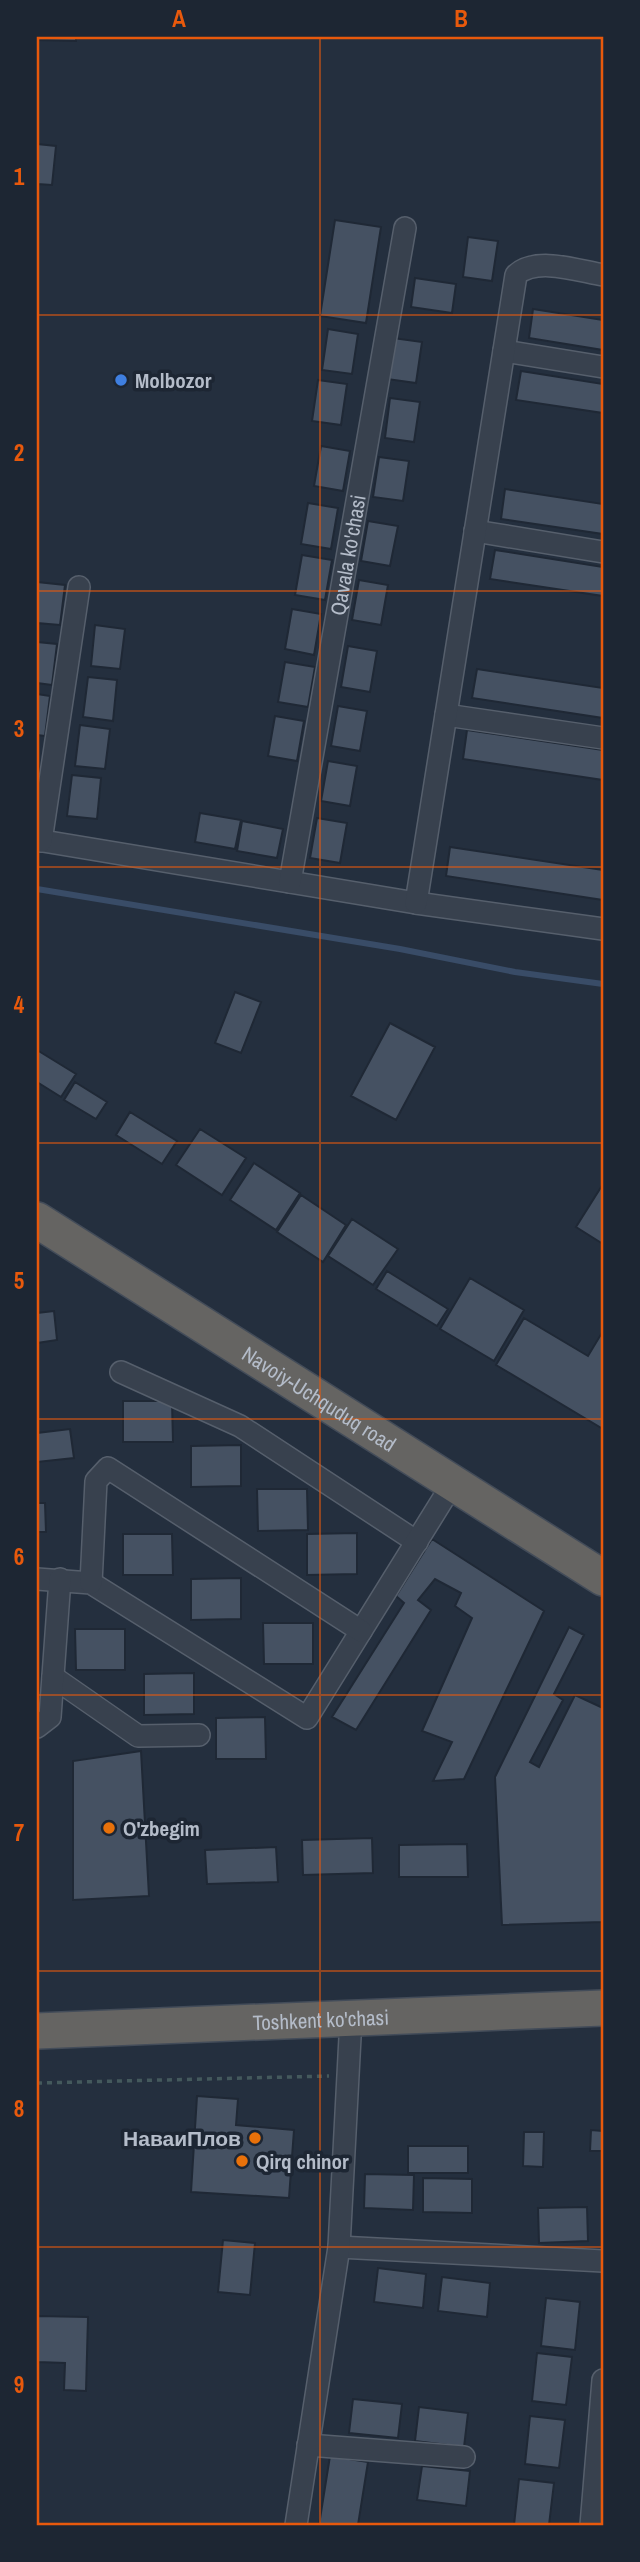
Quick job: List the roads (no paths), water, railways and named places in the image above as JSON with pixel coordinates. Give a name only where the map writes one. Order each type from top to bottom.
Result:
[{"type":"highway","name":"Navoiy-Uchquduq road","points":[[37,1220],[603,1578]]},
{"type":"highway","name":"Toshkent ko'chasi","points":[[37,2051],[603,2008]]},
{"type":"highway","name":"Toshkent ko'chasi","points":[[37,2031],[603,2029]]},
{"type":"street","name":"Qavala ko'chasi","points":[[289,882],[405,228]]},
{"type":"street","points":[[416,903],[516,275],[523,268],[543,266],[603,275]]},
{"type":"street","points":[[504,351],[603,366]]},
{"type":"street","points":[[475,531],[603,552]]},
{"type":"street","points":[[79,587],[39,840],[416,903],[603,929]]},
{"type":"street","points":[[446,715],[603,738]]},
{"type":"street","points":[[121,1372],[240,1426],[417,1542]]},
{"type":"street","points":[[90,1583],[96,1481],[107,1468],[361,1631]]},
{"type":"street","points":[[37,1578],[90,1583],[307,1718],[453,1483]]},
{"type":"street","points":[[37,1727],[50,1717],[47,1636],[60,1579]]},
{"type":"street","points":[[48,1666],[138,1736],[200,1735]]},
{"type":"street","points":[[296,2525],[339,2248],[351,2028]]},
{"type":"street","points":[[339,2248],[603,2261]]},
{"type":"street","points":[[591,2525],[603,2380]]},
{"type":"street","points":[[308,2445],[464,2457]]},
{"type":"waterway","points":[[37,889],[400,949],[515,972],[603,984]]},
{"type":"place","name":"Molbozor","points":[[121,380]]},
{"type":"place","name":"O'zbegim","points":[[109,1828]]},
{"type":"place","name":"НаваиПлов","points":[[255,2138]]},
{"type":"place","name":"Qirq chinor","points":[[242,2161]]}]
